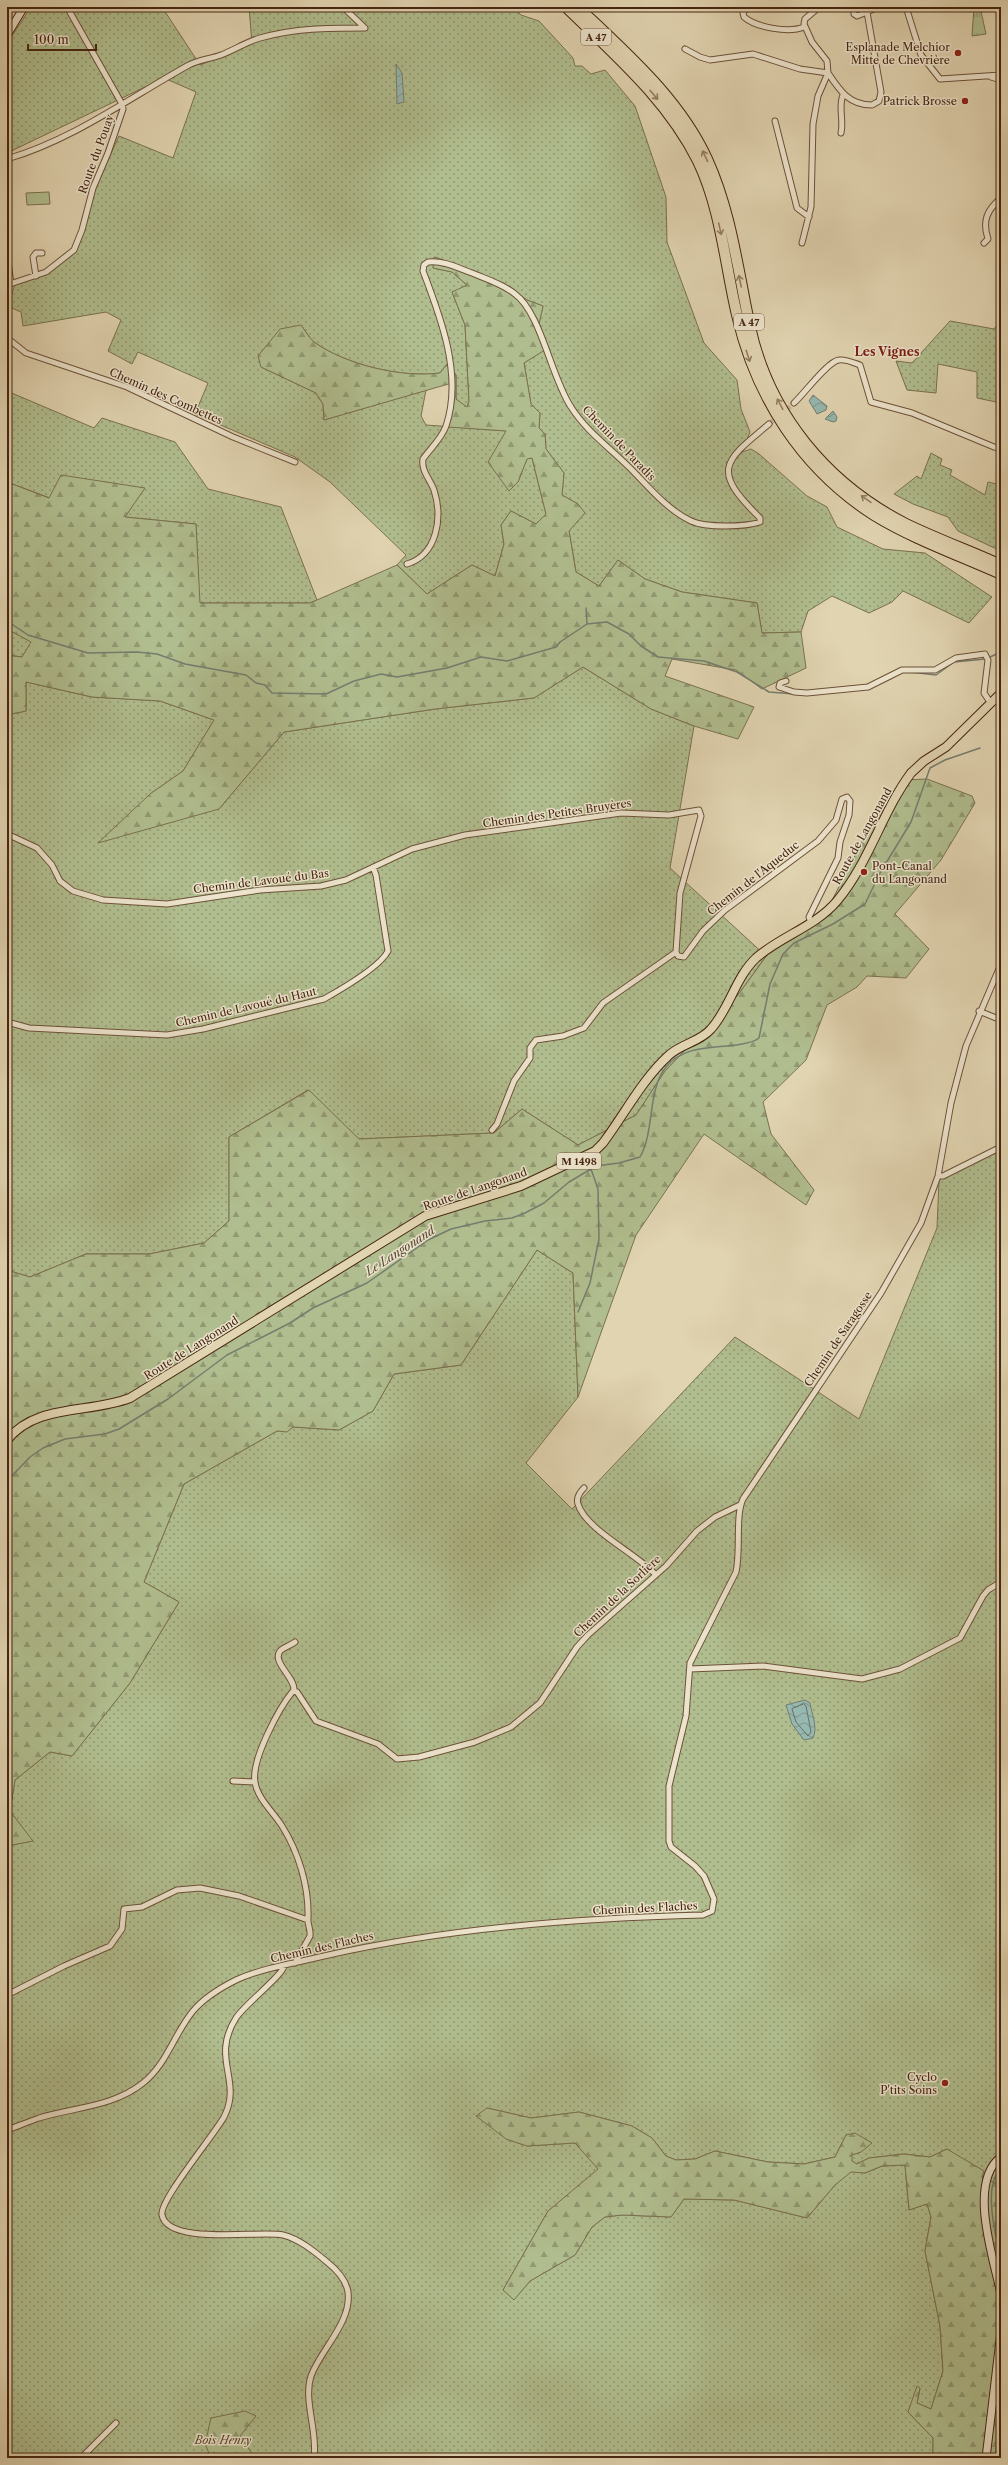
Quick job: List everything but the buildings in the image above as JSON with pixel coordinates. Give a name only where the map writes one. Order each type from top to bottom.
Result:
[{"type":"highway","name":"A 47","points":[[566,7],[654,94],[676,124],[694,153],[716,213],[736,312],[752,366],[765,395],[793,441],[833,484],[875,516],[909,534],[1001,574]]},
{"type":"highway","name":"A 47","points":[[578,7],[647,74],[687,121],[707,159],[725,208],[751,330],[765,376],[782,408],[801,438],[824,466],[877,508],[906,524],[1001,566]]},
{"type":"main road","points":[[7,35],[24,7]]},
{"type":"main road","name":"Route de Langonand","points":[[7,1440],[16,1431],[33,1420],[57,1413],[109,1405],[130,1398],[425,1216],[514,1188],[587,1156],[603,1144],[667,1056],[710,1031],[749,966],[766,950],[811,923],[829,909],[848,888],[911,772],[924,761],[946,747],[990,702],[1001,693]]},
{"type":"main road","points":[[1001,2157],[989,2171],[986,2185],[986,2231],[1001,2294]]},
{"type":"main road","points":[[986,2458],[1001,2332]]},
{"type":"street","name":"Route du Pouay","points":[[7,253],[9,284],[36,276],[61,262],[78,244],[91,194],[112,141],[122,104],[66,7]]},
{"type":"street","points":[[7,159],[43,147],[122,104],[187,66],[220,55],[260,38],[307,29],[365,28],[342,7]]},
{"type":"street","points":[[747,7],[743,13],[744,17],[754,23],[793,30],[804,27]]},
{"type":"street","points":[[802,243],[809,217],[813,187],[813,124],[818,96],[828,73],[827,61],[812,42],[804,27],[805,19],[819,7]]},
{"type":"street","points":[[854,7],[854,14],[857,16],[877,7]]},
{"type":"street","points":[[906,7],[921,55],[940,79],[1001,75]]},
{"type":"street","points":[[685,49],[700,57],[710,60],[753,54],[800,69],[828,73],[843,95],[865,105],[876,103],[882,96],[867,12]]},
{"type":"street","points":[[989,76],[1001,80]]},
{"type":"street","points":[[841,133],[841,103],[843,95]]},
{"type":"street","points":[[775,121],[795,202],[800,212],[809,217]]},
{"type":"street","points":[[984,243],[988,239],[985,230],[988,211],[1001,198]]},
{"type":"street","points":[[36,276],[33,257],[36,253],[42,253]]},
{"type":"street","name":"Chemin de Paradis","points":[[407,564],[424,554],[433,543],[437,530],[435,493],[422,465],[423,458],[446,427],[450,406],[450,361],[438,311],[423,271],[424,265],[428,262],[450,265],[478,276],[503,287],[521,299],[539,331],[557,381],[570,406],[579,418],[659,498],[692,521],[724,525],[760,522],[760,518],[739,495],[731,482],[728,464],[735,452],[769,424]]},
{"type":"street","name":"Chemin des Combettes","points":[[7,338],[26,352],[127,386],[233,437],[295,462]]},
{"type":"street","points":[[794,403],[828,365],[838,360],[844,360],[860,365],[872,402],[910,413],[994,447],[1001,448]]},
{"type":"street","points":[[786,681],[780,682],[779,687],[800,693],[868,687],[902,670],[935,670],[956,658],[985,654],[988,660],[984,693],[990,702]]},
{"type":"street","name":"Chemin de l'Aqueduc","points":[[492,1130],[498,1124],[514,1081],[530,1058],[533,1043],[536,1040],[563,1036],[584,1028],[603,1003],[676,952],[678,956],[684,957],[703,931],[725,910],[818,841],[836,820],[842,799],[847,797],[850,801],[849,815],[840,842],[838,858],[810,917],[811,923]]},
{"type":"street","name":"Chemin des Petites Bruyères","points":[[373,867],[412,849],[465,836],[621,813],[669,814],[699,810],[701,816],[680,893],[676,952]]},
{"type":"street","name":"Chemin de Lavoué du Bas","points":[[7,834],[29,843],[43,853],[52,865],[60,881],[68,888],[103,900],[133,903],[167,904],[260,890],[321,886],[346,880],[373,867]]},
{"type":"street","name":"Chemin de Lavoué du Haut","points":[[7,1022],[29,1028],[167,1035],[203,1029],[324,999],[338,991],[380,961],[388,951],[373,867]]},
{"type":"street","name":"Chemin de Saragosse","points":[[740,1505],[769,1456],[836,1361],[892,1275],[921,1223],[938,1176],[957,1078],[979,1011],[1001,964]]},
{"type":"street","points":[[979,1011],[1001,1020]]},
{"type":"street","points":[[938,1176],[943,1176],[1001,1147]]},
{"type":"street","points":[[584,1488],[578,1497],[578,1506],[592,1523],[654,1574]]},
{"type":"street","name":"Chemin de la Sorlière","points":[[295,1642],[282,1650],[278,1656],[280,1665],[292,1679],[294,1690],[316,1721],[378,1744],[397,1759],[419,1757],[486,1739],[511,1727],[536,1707],[582,1642],[706,1524],[740,1505]]},
{"type":"street","name":"Chemin des Flaches","points":[[7,2130],[39,2118],[111,2101],[128,2093],[144,2082],[159,2066],[186,2022],[206,1998],[228,1984],[247,1976],[376,1944],[444,1935],[581,1922],[708,1914],[712,1911],[714,1904],[707,1881],[695,1866],[671,1847],[668,1833],[669,1786],[686,1716],[690,1663],[736,1572],[739,1554],[740,1505]]},
{"type":"street","points":[[690,1669],[763,1666],[862,1679],[900,1669],[960,1638],[983,1596],[988,1590],[1001,1582]]},
{"type":"street","points":[[294,1690],[269,1732],[258,1763],[254,1782],[265,1802],[282,1826],[295,1854],[308,1896],[310,1936],[295,1963]]},
{"type":"street","points":[[233,1781],[254,1782]]},
{"type":"street","points":[[7,1995],[39,1981],[64,1966],[110,1946],[122,1930],[124,1909],[140,1907],[177,1890],[195,1888],[225,1893],[308,1920]]},
{"type":"street","points":[[284,1966],[280,1975],[245,2005],[230,2028],[224,2047],[231,2089],[228,2108],[218,2126],[167,2198],[161,2212],[162,2217],[168,2224],[193,2232],[232,2236],[282,2235],[313,2251],[332,2266],[344,2281],[348,2293],[345,2313],[318,2362],[309,2389],[316,2440],[314,2458]]},
{"type":"street","points":[[81,2458],[116,2423]]},
{"type":"green space","points":[[31,7],[162,7],[200,65],[252,44],[249,7],[513,7],[521,15],[539,21],[573,58],[575,66],[582,66],[591,74],[605,70],[635,106],[666,197],[667,242],[704,343],[737,380],[741,409],[750,432],[742,452],[751,449],[759,454],[807,496],[827,507],[837,527],[883,549],[925,553],[992,597],[969,623],[903,591],[892,602],[869,613],[832,596],[808,611],[801,632],[762,633],[757,603],[682,592],[645,579],[618,560],[599,586],[576,572],[569,531],[578,504],[562,495],[564,473],[546,449],[545,434],[539,428],[540,413],[531,404],[524,363],[547,348],[539,324],[543,306],[527,300],[504,283],[435,257],[433,268],[452,272],[468,286],[452,292],[465,325],[469,401],[467,408],[456,399],[456,375],[447,364],[440,373],[425,374],[409,374],[375,368],[342,357],[327,350],[314,342],[301,325],[261,367],[316,393],[323,404],[324,420],[426,390],[421,416],[426,425],[507,431],[518,482],[527,458],[532,458],[546,514],[536,524],[511,511],[501,525],[504,544],[495,576],[472,565],[427,594],[397,565],[406,555],[330,482],[295,457],[195,414],[208,383],[138,352],[132,364],[108,351],[121,320],[106,312],[23,326],[21,312],[7,306],[15,285],[49,272],[75,252],[82,237],[94,190],[119,136],[173,158],[196,92],[164,78],[7,153],[8,42]]},
{"type":"green space","points":[[974,7],[980,7],[986,34],[972,36]]},
{"type":"green space","points":[[49,192],[50,204],[27,205],[26,193]]},
{"type":"green space","points":[[434,257],[504,284],[527,300],[543,306],[539,324],[548,348],[524,363],[531,404],[540,413],[539,428],[545,434],[546,449],[564,473],[562,495],[578,504],[585,513],[569,531],[576,572],[599,586],[618,560],[645,579],[682,592],[757,603],[762,633],[801,632],[806,668],[762,689],[736,670],[672,659],[665,676],[754,707],[738,739],[694,726],[651,709],[583,667],[534,698],[435,709],[284,732],[219,809],[98,843],[150,794],[183,771],[214,720],[160,701],[92,697],[26,682],[26,711],[7,715],[7,655],[22,657],[31,642],[7,629],[7,482],[49,498],[61,475],[145,488],[125,517],[196,524],[200,603],[310,603],[397,565],[427,594],[472,565],[495,576],[504,544],[501,525],[511,511],[536,524],[546,514],[532,458],[527,459],[518,482],[509,491],[488,462],[506,431],[448,427],[452,383],[324,420],[323,404],[316,393],[261,367],[258,356],[280,329],[301,325],[314,342],[327,350],[358,363],[375,368],[409,374],[425,374],[440,373],[447,364],[456,375],[456,399],[467,407],[469,401],[465,325],[452,292],[467,285],[452,272],[433,268]]},
{"type":"green space","points":[[1001,320],[1001,403],[977,398],[977,372],[938,364],[936,393],[907,390],[896,361],[912,363],[950,321],[994,329]]},
{"type":"green space","points":[[7,391],[94,428],[102,418],[175,442],[208,489],[281,507],[317,600],[310,603],[199,603],[196,524],[125,517],[144,488],[50,498],[7,482]]},
{"type":"green space","points":[[931,453],[942,459],[940,465],[952,470],[950,475],[985,495],[988,482],[1001,485],[1001,551],[958,531],[948,517],[913,504],[894,494],[917,476],[921,479]]},
{"type":"green space","points":[[7,629],[32,642],[22,657],[7,655]]},
{"type":"green space","points":[[583,667],[651,709],[694,726],[670,868],[766,956],[738,995],[665,1071],[636,1115],[578,1145],[522,1109],[494,1133],[359,1139],[308,1090],[229,1137],[229,1221],[204,1243],[149,1254],[86,1254],[30,1277],[7,1270],[7,715],[26,711],[26,682],[92,697],[160,701],[214,720],[183,771],[150,794],[219,809],[284,732],[435,709],[534,698]]},
{"type":"green space","points":[[927,779],[972,796],[975,803],[941,860],[895,914],[929,949],[906,978],[867,976],[857,987],[827,1005],[806,1060],[763,1102],[771,1134],[814,1190],[806,1205],[704,1134],[636,1235],[578,1397],[573,1273],[537,1250],[461,1365],[394,1374],[373,1411],[339,1430],[293,1427],[287,1432],[277,1431],[184,1484],[144,1582],[179,1602],[130,1683],[72,1756],[50,1752],[15,1780],[10,1811],[33,1841],[7,1846],[7,1270],[30,1277],[86,1254],[149,1254],[204,1243],[229,1221],[229,1137],[309,1090],[359,1139],[494,1133],[522,1109],[578,1145],[636,1115],[665,1071],[738,995],[773,947],[827,910],[864,838],[903,780]]},
{"type":"green space","points":[[1001,1148],[1001,2185],[982,2178],[947,2149],[930,2157],[904,2154],[869,2158],[857,2164],[852,2162],[851,2155],[861,2152],[846,2135],[835,2157],[804,2164],[768,2162],[715,2151],[695,2159],[676,2160],[666,2156],[652,2138],[632,2126],[579,2112],[531,2118],[487,2108],[506,2139],[527,2146],[575,2143],[599,2169],[548,2211],[503,2290],[514,2299],[530,2281],[575,2255],[592,2227],[605,2217],[622,2215],[671,2217],[684,2199],[734,2200],[807,2218],[835,2185],[851,2171],[865,2173],[882,2166],[905,2165],[909,2210],[927,2204],[931,2217],[925,2251],[940,2326],[943,2371],[931,2409],[917,2403],[920,2389],[908,2412],[933,2438],[933,2458],[7,2458],[7,1846],[32,1841],[10,1811],[15,1780],[50,1752],[72,1756],[130,1683],[179,1602],[144,1582],[184,1484],[277,1431],[287,1431],[293,1427],[339,1430],[373,1411],[394,1374],[461,1365],[537,1250],[573,1273],[578,1397],[526,1463],[572,1509],[735,1337],[859,1419],[937,1228],[939,1180]]},
{"type":"green space","points":[[487,2108],[531,2118],[579,2112],[632,2126],[652,2138],[666,2156],[676,2160],[695,2159],[715,2151],[768,2162],[804,2164],[835,2157],[846,2135],[855,2133],[872,2143],[861,2152],[852,2155],[852,2161],[857,2164],[869,2158],[904,2154],[930,2157],[947,2149],[984,2171],[982,2178],[1001,2185],[1001,2448],[998,2458],[933,2458],[933,2438],[908,2412],[917,2386],[920,2388],[917,2403],[931,2409],[943,2371],[940,2326],[925,2251],[931,2217],[927,2204],[909,2210],[905,2165],[882,2166],[865,2173],[851,2172],[835,2185],[807,2218],[734,2200],[684,2199],[671,2217],[622,2215],[605,2217],[592,2227],[575,2255],[530,2281],[514,2300],[503,2290],[548,2211],[598,2169],[575,2143],[527,2146],[506,2139],[476,2116]]},
{"type":"green space","name":"Bois Henry","points":[[245,2411],[256,2416],[240,2436],[255,2458],[211,2458],[205,2444],[211,2418]]},
{"type":"water","points":[[396,64],[402,73],[404,102],[397,104]]},
{"type":"water","points":[[813,395],[827,406],[826,410],[817,414],[809,401]]},
{"type":"water","points":[[833,411],[837,417],[836,421],[833,422],[825,419]]},
{"type":"water","points":[[805,1700],[810,1703],[815,1730],[813,1738],[804,1740],[792,1724],[786,1705]]},
{"type":"waterway","points":[[586,608],[587,624]]},
{"type":"waterway","points":[[7,621],[28,635],[88,653],[137,652],[157,654],[185,664],[246,675],[256,683],[265,685],[272,693],[326,694],[354,681],[381,674],[397,677],[447,668],[481,657],[507,661],[556,647],[560,642],[587,624],[607,622],[629,634],[641,646],[658,657],[704,661],[737,672],[769,692],[794,694]]},
{"type":"waterway","points":[[990,657],[1001,652]]},
{"type":"waterway","points":[[910,672],[936,675],[954,662],[985,659]]},
{"type":"waterway","points":[[875,686],[892,678]]},
{"type":"waterway","name":"Le Langonand","points":[[7,1481],[30,1457],[43,1448],[65,1439],[105,1434],[119,1429],[168,1399],[227,1355],[290,1323],[313,1308],[367,1283],[428,1240],[451,1229],[485,1221],[512,1218],[525,1213],[544,1203],[569,1182],[596,1166],[619,1163],[640,1157],[645,1147],[648,1135],[656,1087],[660,1076],[666,1067],[682,1054],[691,1051],[746,1043],[759,1038],[770,984],[783,954],[794,943],[833,924],[865,904],[880,873],[911,822],[930,768],[945,760],[980,748]]},
{"type":"waterway","points":[[578,1312],[590,1283],[599,1239],[598,1189],[591,1169]]},
{"type":"waterway","points":[[1001,2169],[995,2177],[991,2199],[994,2225],[1001,2259]]},
{"type":"waterway","points":[[995,2458],[1001,2409]]},
{"type":"tunnel","points":[[769,424],[794,403]]},
{"type":"place","name":"Esplanade Melchior Mitte de Chevrière","points":[[958,53]]},
{"type":"place","name":"Patrick Brosse","points":[[965,101]]},
{"type":"place","name":"Pont-Canal du Langonand","points":[[864,872]]},
{"type":"place","name":"Cyclo P'tits Soins","points":[[945,2083]]},
{"type":"district","name":"Les Vignes","points":[[887,352]]}]
